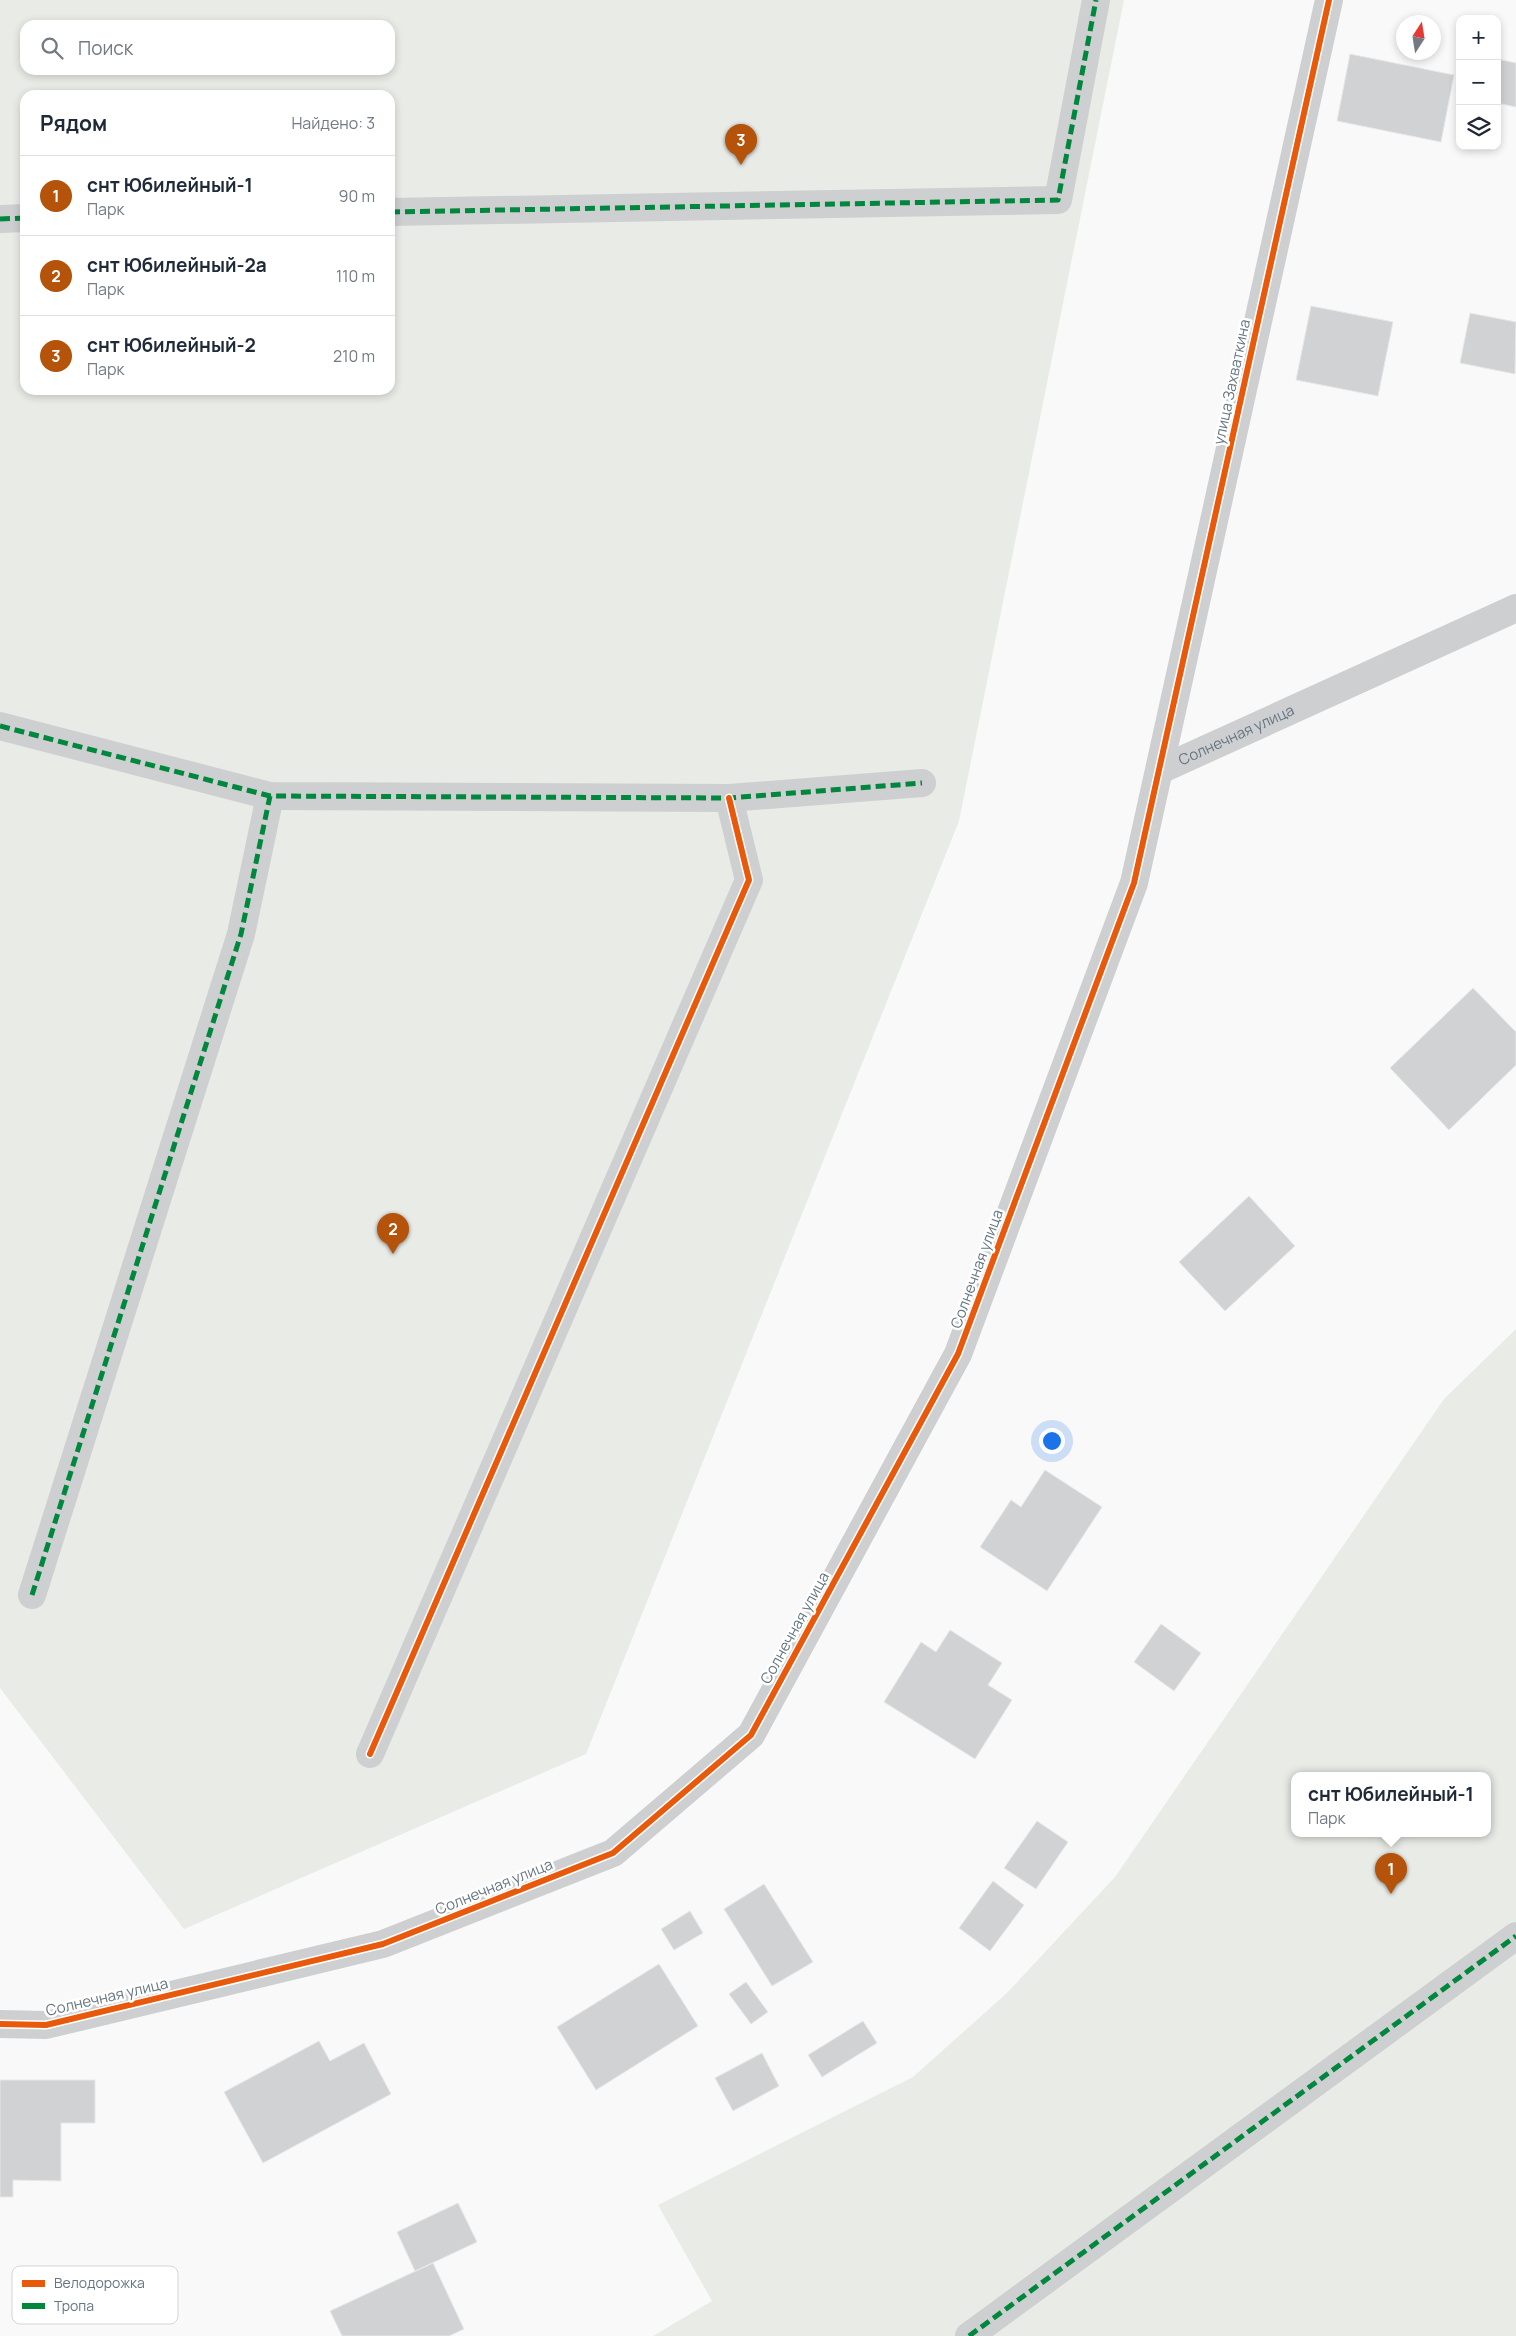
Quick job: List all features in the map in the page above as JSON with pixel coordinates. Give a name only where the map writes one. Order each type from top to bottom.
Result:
[{"type":"street","points":[[395,212],[1058,200],[1096,0]]},
{"type":"street","name":"улица Захваткина","points":[[1160,770],[1329,0]]},
{"type":"street","points":[[0,219],[20,218]]},
{"type":"street","name":"Солнечная улица","points":[[0,2024],[46,2025],[383,1944],[613,1853],[751,1735],[958,1354],[1134,883],[1160,770],[1516,608]]},
{"type":"street","points":[[0,726],[270,796],[729,798],[922,784]]},
{"type":"street","points":[[32,1595],[241,934],[270,796]]},
{"type":"street","points":[[370,1754],[749,880],[729,798]]},
{"type":"street","points":[[969,2336],[1516,1936]]},
{"type":"shaded area","points":[[0,0],[1124,0],[959,821],[586,1754],[184,1929],[0,1688]]},
{"type":"shaded area","points":[[1516,1329],[1516,2336],[653,2336],[712,2301],[658,2205],[913,2077],[1007,1993],[1115,1877],[1444,1399]]},
{"type":"building","points":[[1350,54],[1454,75],[1441,142],[1337,121]]},
{"type":"building","points":[[1501,60],[1516,63],[1516,107],[1501,104]]},
{"type":"building","points":[[1311,306],[1393,322],[1378,396],[1296,380]]},
{"type":"building","points":[[1470,313],[1516,322],[1515,374],[1460,363]]},
{"type":"building","points":[[1473,988],[1516,1032],[1516,1065],[1449,1130],[1390,1068]]},
{"type":"building","points":[[1249,1196],[1295,1246],[1225,1311],[1179,1262]]},
{"type":"building","points":[[1045,1470],[1102,1507],[1047,1591],[980,1547],[1011,1500],[1021,1507]]},
{"type":"building","points":[[1161,1624],[1201,1653],[1174,1691],[1134,1662]]},
{"type":"building","points":[[950,1630],[1002,1663],[988,1685],[1012,1700],[975,1759],[884,1702],[921,1642],[936,1652]]},
{"type":"building","points":[[1037,1821],[1068,1842],[1036,1889],[1004,1868]]},
{"type":"building","points":[[993,1881],[1024,1905],[990,1951],[959,1928]]},
{"type":"building","points":[[764,1884],[813,1962],[772,1986],[724,1909]]},
{"type":"building","points":[[690,1911],[703,1933],[674,1950],[661,1929]]},
{"type":"building","points":[[659,1964],[698,2026],[596,2090],[557,2027]]},
{"type":"building","points":[[746,1982],[768,2012],[751,2024],[729,1994]]},
{"type":"building","points":[[863,2021],[877,2043],[822,2077],[808,2055]]},
{"type":"building","points":[[319,2041],[330,2061],[364,2043],[391,2094],[263,2163],[224,2092]]},
{"type":"building","points":[[762,2053],[779,2086],[733,2111],[715,2078]]},
{"type":"building","points":[[0,2080],[95,2080],[95,2123],[61,2123],[61,2181],[13,2180],[13,2197],[0,2197]]},
{"type":"building","points":[[458,2203],[477,2242],[415,2271],[397,2232]]},
{"type":"building","points":[[433,2263],[464,2329],[449,2336],[342,2336],[330,2311]]},
{"type":"marked path","points":[[395,212],[1058,200],[1096,0]]},
{"type":"marked path","points":[[0,219],[20,218]]},
{"type":"marked path","points":[[0,726],[270,796],[729,798],[922,783]]},
{"type":"marked path","points":[[32,1595],[241,934],[270,796]]},
{"type":"marked path","points":[[969,2336],[1516,1936]]},
{"type":"cycle path","points":[[0,2024],[46,2025],[383,1944],[613,1853],[751,1735],[958,1354],[1134,883],[1329,0]]},
{"type":"cycle path","points":[[370,1754],[749,880],[729,798]]},
{"type":"place","name":"снт Юбилейный-2","points":[[741,165]]},
{"type":"place","name":"снт Юбилейный-2а","points":[[393,1254]]},
{"type":"place","name":"снт Юбилейный-1","points":[[1391,1894]]}]
